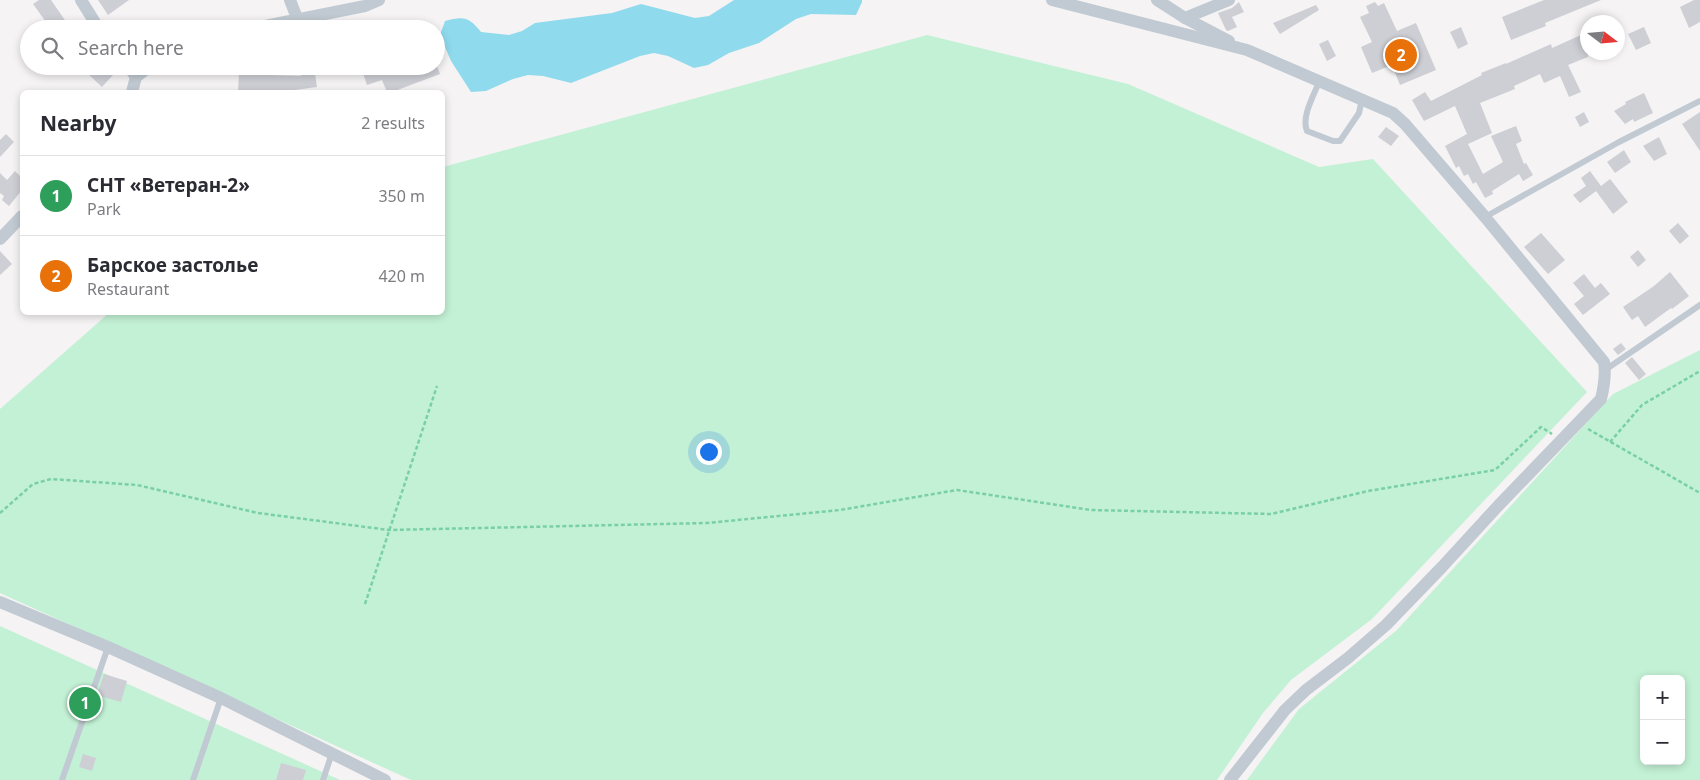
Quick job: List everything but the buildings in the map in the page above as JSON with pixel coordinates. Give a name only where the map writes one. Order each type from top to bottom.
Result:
[{"type":"street","points":[[81,0],[93,20]]},
{"type":"street","points":[[290,0],[297,18]]},
{"type":"street","points":[[288,20],[365,6],[379,0]]},
{"type":"street","points":[[1052,0],[1247,50]]},
{"type":"street","points":[[1159,0],[1185,18],[1247,50],[1393,113],[1405,124],[1485,217],[1604,362],[1605,370],[1601,399],[1386,625],[1348,658],[1306,690],[1285,710],[1230,780]]},
{"type":"street","points":[[1185,18],[1229,0]]},
{"type":"street","points":[[133,90],[136,77],[139,75]]},
{"type":"street","points":[[0,239],[20,218]]},
{"type":"street","points":[[0,602],[108,647],[221,698],[385,780]]},
{"type":"lane","points":[[1319,82],[1305,119],[1307,131],[1333,141],[1340,141],[1359,113],[1362,99]]},
{"type":"lane","points":[[1485,217],[1619,142],[1700,101]]},
{"type":"lane","points":[[1605,370],[1700,305]]},
{"type":"lane","points":[[62,780],[108,647]]},
{"type":"lane","points":[[193,780],[221,698]]},
{"type":"lane","points":[[322,780],[332,753]]},
{"type":"path","points":[[1610,442],[1642,405],[1700,371]]},
{"type":"path","points":[[365,604],[437,386]]},
{"type":"path","points":[[1578,424],[1700,493]]},
{"type":"path","points":[[0,513],[33,484],[51,479],[137,485],[258,513],[389,530],[707,523],[840,510],[957,490],[1091,510],[1271,514],[1368,491],[1495,470],[1541,427],[1561,440]]},
{"type":"green space","points":[[927,35],[1128,84],[1319,167],[1373,159],[1587,392],[1372,619],[1291,680],[1263,713],[1217,780],[411,780],[0,593],[0,409],[107,315],[445,315],[445,166]]},
{"type":"green space","points":[[1700,350],[1700,780],[1247,780],[1299,709],[1397,630],[1613,394]]},
{"type":"green space","points":[[0,626],[340,780],[0,780]]},
{"type":"water","points":[[734,0],[862,0],[856,15],[811,14],[796,19],[759,43],[729,53],[708,65],[694,68],[668,56],[654,53],[640,56],[571,83],[543,76],[528,75],[513,79],[486,91],[471,92],[451,61],[445,47],[445,21],[457,18],[466,19],[473,23],[481,32],[509,35],[522,31],[535,23],[612,13],[641,4],[695,18],[709,16]]},
{"type":"place","name":"Барское застолье","points":[[1401,55]]},
{"type":"place","name":"СНТ «Ветеран-2»","points":[[85,703]]}]
